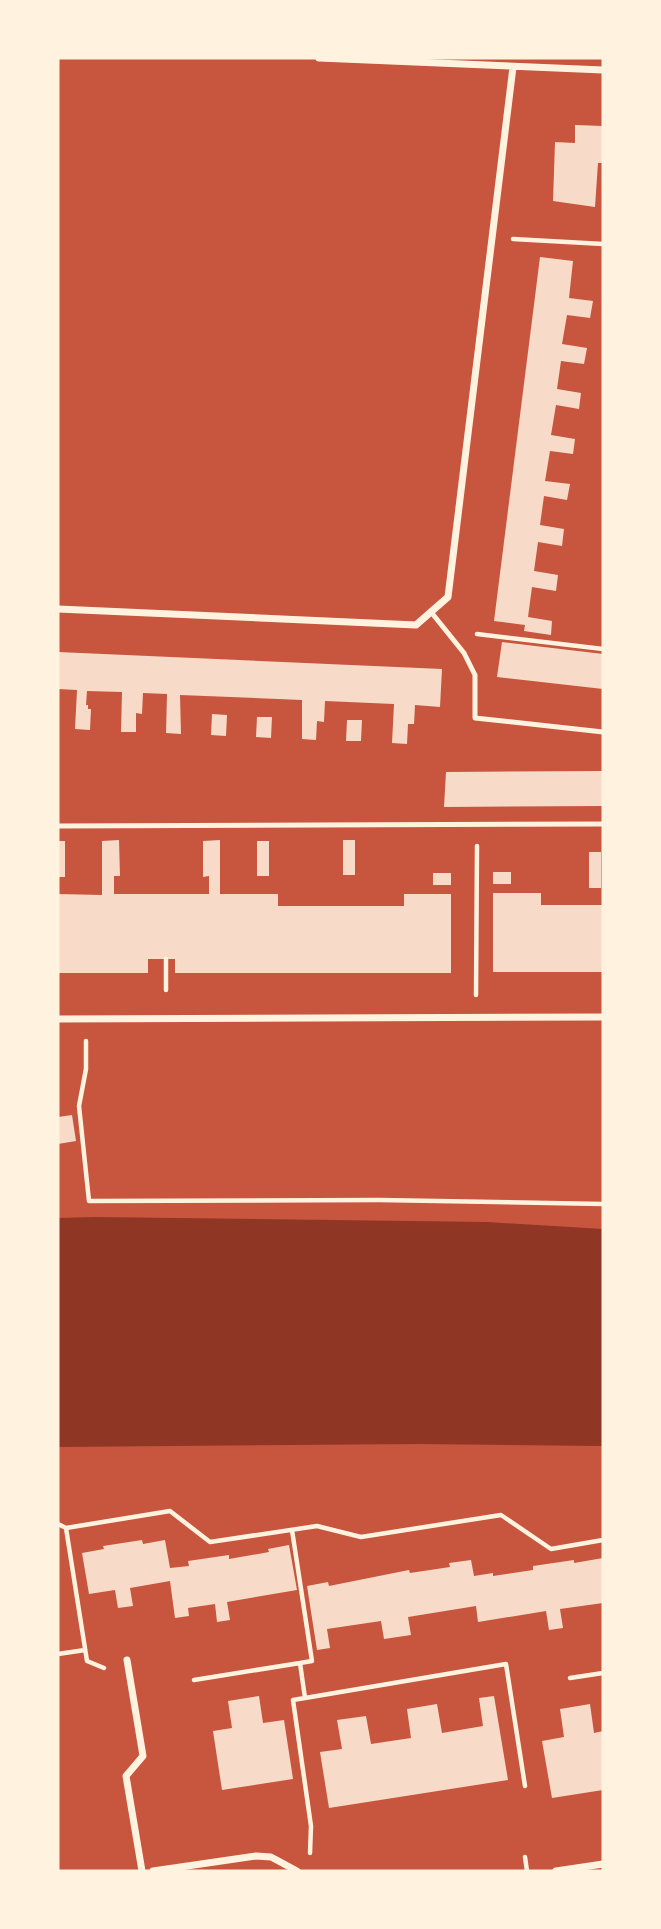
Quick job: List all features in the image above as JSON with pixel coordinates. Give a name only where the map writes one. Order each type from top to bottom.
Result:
[{"type":"street","points":[[319,58],[603,70]]},
{"type":"street","points":[[58,609],[416,625],[448,597],[513,67]]},
{"type":"street","points":[[58,1019],[603,1017]]},
{"type":"street","points":[[127,1660],[143,1756],[127,1776],[142,1871]]},
{"type":"street","points":[[153,1871],[256,1856],[271,1857],[297,1871]]},
{"type":"street","points":[[556,1871],[603,1864]]},
{"type":"lane","points":[[431,612],[464,653],[475,675],[475,718],[603,732]]},
{"type":"lane","points":[[58,826],[603,824]]},
{"type":"path","points":[[530,241],[603,244]]},
{"type":"path","points":[[481,634],[603,649]]},
{"type":"path","points":[[476,990],[477,840]]},
{"type":"path","points":[[166,958],[166,990]]},
{"type":"path","points":[[86,1034],[86,1069],[79,1106],[89,1201],[379,1200],[603,1204]]},
{"type":"path","points":[[58,1524],[66,1528],[170,1511],[210,1542],[317,1526],[361,1536],[501,1515],[551,1549],[603,1540]]},
{"type":"path","points":[[66,1528],[87,1661],[114,1673]]},
{"type":"path","points":[[194,1680],[312,1661],[292,1530]]},
{"type":"path","points":[[58,1654],[85,1650]]},
{"type":"path","points":[[300,1663],[305,1698]]},
{"type":"path","points":[[310,1854],[311,1826],[293,1700],[506,1664],[525,1786]]},
{"type":"path","points":[[570,1678],[603,1673]]},
{"type":"path","points":[[525,1857],[527,1871]]},
{"type":"shaded area","points":[[58,1218],[487,1222],[603,1229],[603,1446],[419,1444],[58,1447]]},
{"type":"building","points":[[575,125],[603,126],[603,163],[598,163],[595,207],[553,201],[555,142],[575,143]]},
{"type":"building","points":[[540,257],[573,261],[569,298],[593,301],[590,318],[567,315],[562,344],[587,348],[584,364],[561,361],[557,389],[581,393],[579,409],[556,405],[551,435],[575,439],[573,454],[550,451],[545,481],[570,484],[567,500],[544,496],[540,525],[564,529],[562,546],[538,542],[534,571],[558,575],[556,591],[532,587],[528,617],[552,621],[551,635],[524,631],[525,625],[494,621]]},
{"type":"building","points":[[502,642],[603,654],[603,689],[497,677]]},
{"type":"building","points":[[58,652],[442,669],[440,707],[415,705],[414,724],[408,724],[407,744],[392,743],[394,704],[325,701],[324,722],[317,721],[316,740],[302,739],[302,700],[180,695],[181,734],[166,733],[167,694],[143,693],[142,714],[136,713],[136,732],[121,732],[122,692],[87,691],[86,705],[91,709],[90,730],[75,729],[77,690],[58,689]]},
{"type":"building","points":[[212,714],[227,715],[226,736],[211,735]]},
{"type":"building","points":[[257,717],[272,717],[271,738],[256,737]]},
{"type":"building","points":[[347,720],[362,720],[361,741],[346,741]]},
{"type":"building","points":[[603,771],[603,806],[444,807],[446,772]]},
{"type":"building","points":[[119,840],[120,876],[114,876],[114,894],[209,894],[209,876],[203,877],[203,841],[220,840],[220,894],[278,894],[278,906],[404,906],[404,894],[451,894],[451,973],[175,973],[175,959],[148,959],[148,973],[58,973],[58,894],[102,895],[102,841]]},
{"type":"building","points":[[343,840],[355,840],[355,875],[343,875]]},
{"type":"building","points":[[58,841],[65,841],[65,877],[58,877]]},
{"type":"building","points":[[257,841],[269,841],[269,876],[257,876]]},
{"type":"building","points":[[589,852],[601,852],[601,888],[589,888]]},
{"type":"building","points":[[493,872],[511,872],[511,884],[493,884]]},
{"type":"building","points":[[433,873],[451,873],[451,885],[433,885]]},
{"type":"building","points":[[493,893],[541,893],[541,905],[603,905],[603,972],[493,972]]},
{"type":"building","points":[[72,1115],[76,1141],[58,1144],[58,1117]]},
{"type":"building","points":[[142,1540],[143,1544],[165,1540],[170,1568],[189,1566],[188,1561],[229,1555],[229,1559],[269,1552],[268,1549],[289,1545],[297,1590],[227,1602],[230,1620],[217,1622],[215,1604],[188,1608],[189,1616],[175,1618],[170,1581],[130,1588],[133,1606],[118,1608],[115,1590],[89,1594],[82,1553],[104,1549],[103,1546]]},
{"type":"building","points":[[603,1558],[603,1603],[560,1609],[563,1628],[549,1630],[546,1611],[478,1622],[476,1606],[408,1617],[411,1635],[384,1639],[381,1621],[327,1629],[330,1648],[317,1650],[307,1586],[328,1582],[329,1586],[409,1570],[410,1573],[450,1567],[449,1563],[471,1560],[474,1576],[493,1573],[493,1576],[533,1570],[533,1566]]},
{"type":"building","points":[[259,1696],[263,1723],[284,1720],[293,1779],[222,1790],[213,1731],[232,1728],[228,1701]]},
{"type":"building","points":[[494,1696],[508,1780],[329,1808],[320,1752],[342,1749],[337,1720],[366,1716],[371,1744],[411,1738],[407,1709],[437,1704],[442,1733],[483,1726],[479,1698]]},
{"type":"building","points":[[590,1704],[594,1733],[603,1731],[603,1790],[552,1798],[542,1741],[564,1737],[560,1709]]}]
